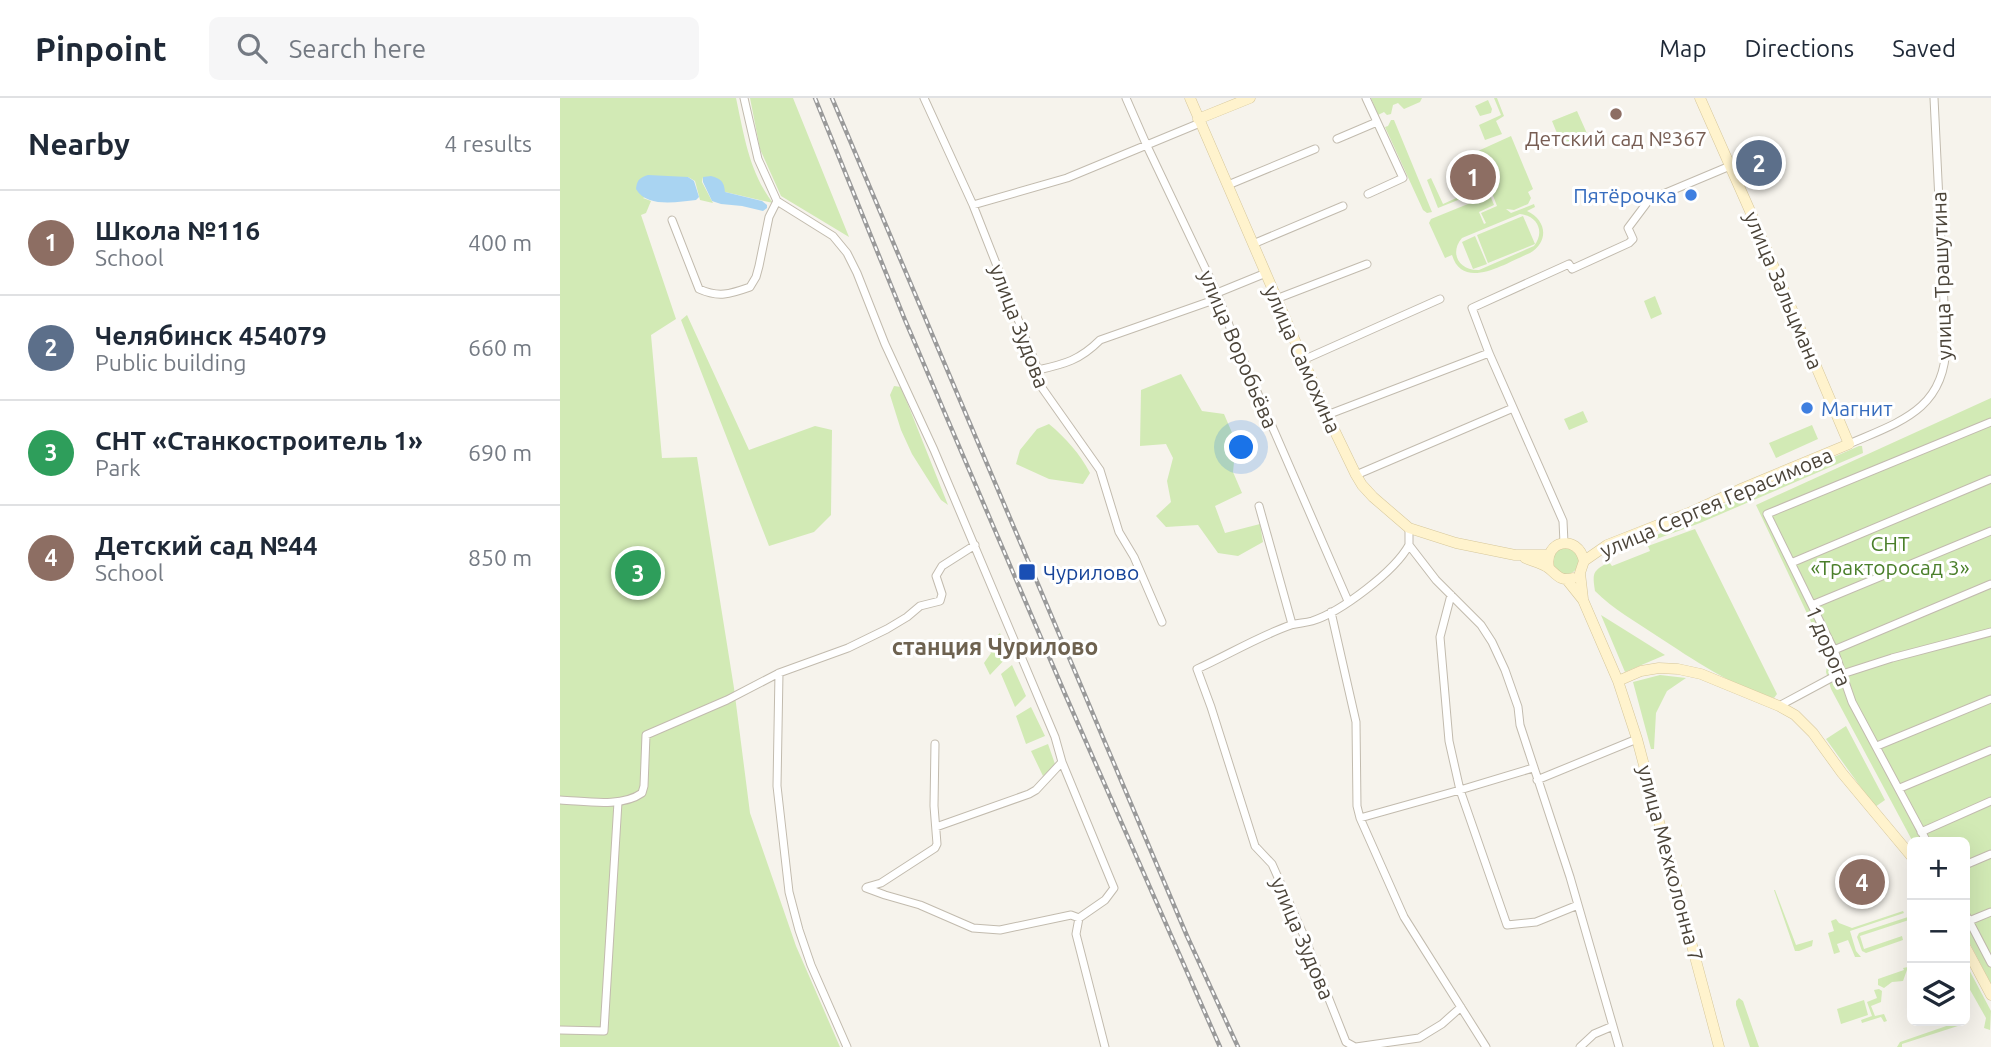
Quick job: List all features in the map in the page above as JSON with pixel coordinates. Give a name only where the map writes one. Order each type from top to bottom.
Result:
[{"type":"street","points":[[744,98],[758,159],[777,201],[833,236],[847,253],[975,545],[1114,888],[1105,900],[1079,918],[1076,933],[1105,1047]]},
{"type":"street","name":"улица Зудова","points":[[924,98],[973,205],[1038,370],[1040,386],[1100,470],[1119,532],[1134,557],[1162,622]]},
{"type":"street","name":"улица Воробьёва","points":[[1126,98],[1217,293],[1235,341],[1348,601]]},
{"type":"street","name":"улица Самохина","points":[[1190,98],[1327,415],[1356,475],[1373,497],[1409,528]]},
{"type":"street","points":[[973,205],[1067,178],[1147,146],[1250,98]]},
{"type":"street","points":[[1366,98],[1402,178],[1368,194]]},
{"type":"street","name":"улица Зальцмана","points":[[1700,98],[1849,444]]},
{"type":"street","name":"улица Трашутина","points":[[1849,444],[1900,422],[1915,412],[1936,388],[1942,375],[1946,345],[1934,98]]},
{"type":"street","points":[[1337,139],[1377,122]]},
{"type":"street","points":[[1228,185],[1315,149]]},
{"type":"street","points":[[1583,600],[1580,573],[1584,561],[1571,545],[1472,308],[1569,264],[1572,269],[1629,243],[1633,239],[1629,228],[1649,200],[1730,166]]},
{"type":"street","points":[[672,220],[699,289],[711,294],[726,295],[750,287],[756,277],[769,217],[777,201]]},
{"type":"street","points":[[1253,244],[1343,206]]},
{"type":"street","points":[[1276,299],[1367,264]]},
{"type":"street","points":[[1038,370],[1068,363],[1086,354],[1100,340],[1211,301],[1217,293],[1266,273]]},
{"type":"street","points":[[1303,360],[1440,299]]},
{"type":"street","points":[[1327,415],[1489,353]]},
{"type":"street","points":[[1356,475],[1513,408]]},
{"type":"street","name":"1 дорога","points":[[1924,837],[1852,702],[1834,650],[1767,514],[1991,422]]},
{"type":"street","name":"улица Сергея Герасимова","points":[[1584,561],[1607,545],[1849,444]]},
{"type":"street","points":[[1791,563],[1991,479]]},
{"type":"street","points":[[1259,506],[1292,624],[1313,621],[1331,612],[1387,572],[1404,555],[1409,545],[1409,528],[1457,543],[1521,556],[1549,568],[1554,575],[1567,580],[1583,600]]},
{"type":"street","points":[[1812,605],[1991,531]]},
{"type":"street","points":[[560,800],[618,802],[638,796],[642,793],[646,735],[727,700],[779,673],[848,648],[887,629],[920,606],[940,601],[942,594],[936,576],[942,566],[975,545]]},
{"type":"street","points":[[1409,545],[1436,580],[1481,625],[1505,670],[1619,1047]]},
{"type":"street","points":[[1549,568],[1549,555],[1555,547],[1607,545]]},
{"type":"street","points":[[1521,556],[1549,555]]},
{"type":"street","points":[[1567,580],[1580,573]]},
{"type":"street","points":[[1834,650],[1991,584]]},
{"type":"street","points":[[1451,595],[1440,637],[1448,741],[1460,790],[1507,925],[1536,922],[1578,905]]},
{"type":"street","name":"улица Мехколонна 7","points":[[1583,600],[1618,681],[1637,739],[1719,1047]]},
{"type":"street","points":[[1331,612],[1356,722],[1357,806],[1360,818],[1404,917],[1486,1047]]},
{"type":"street","name":"улица Зудова","points":[[1292,624],[1197,669],[1212,707],[1255,846],[1272,864],[1346,1042],[1355,1047]]},
{"type":"street","points":[[1779,706],[1833,677],[1892,658],[1991,632]]},
{"type":"street","points":[[1618,681],[1641,671],[1678,669],[1701,674],[1795,715],[1813,733],[1842,773],[1907,851]]},
{"type":"street","points":[[779,673],[777,786],[789,892],[811,965],[847,1047]]},
{"type":"street","points":[[1877,746],[1991,699]]},
{"type":"street","points":[[1537,780],[1637,739]]},
{"type":"street","points":[[935,744],[937,844],[931,852],[881,884],[866,888],[920,905],[973,928],[1000,930],[1071,915],[1079,918]]},
{"type":"street","points":[[1899,788],[1991,750]]},
{"type":"street","points":[[936,827],[1029,794],[1062,762]]},
{"type":"street","points":[[1360,818],[1533,768]]},
{"type":"street","points":[[1921,832],[1991,801]]},
{"type":"street","points":[[560,1030],[604,1031],[618,802]]},
{"type":"street","points":[[1970,862],[1991,854]]},
{"type":"street","points":[[1970,916],[1991,912]]},
{"type":"street","points":[[1970,923],[1991,963]]},
{"type":"street","points":[[1970,955],[1991,995]]},
{"type":"street","points":[[1355,1047],[1419,1038],[1442,1024],[1461,1007]]},
{"type":"street","points":[[1580,1047],[1594,1034],[1613,1026]]},
{"type":"green space","points":[[560,98],[736,98],[753,166],[773,203],[725,192],[703,177],[702,182],[713,203],[700,200],[695,181],[688,177],[643,198],[651,201],[646,213],[641,215],[676,319],[651,335],[662,458],[697,457],[734,688],[750,813],[796,946],[840,1047],[560,1047]]},
{"type":"green space","points":[[750,98],[793,98],[849,237],[781,196],[760,149]]},
{"type":"green space","points":[[1371,98],[1422,98],[1420,102],[1404,109],[1398,103],[1393,105],[1391,114],[1384,112],[1378,115]]},
{"type":"green space","points":[[1494,98],[1497,98],[1504,116],[1496,121],[1502,134],[1485,140],[1479,125],[1501,115]]},
{"type":"green space","points":[[1488,100],[1491,113],[1480,116],[1475,106]]},
{"type":"green space","points":[[1577,111],[1589,138],[1563,148],[1552,121]]},
{"type":"green space","points":[[1394,120],[1432,212],[1423,210],[1385,127]]},
{"type":"green space","points":[[1511,136],[1533,189],[1528,192],[1531,198],[1528,204],[1514,210],[1506,209],[1511,213],[1534,204],[1535,207],[1527,211],[1539,220],[1543,237],[1530,253],[1498,267],[1475,273],[1466,272],[1458,266],[1452,255],[1445,258],[1429,223],[1431,219],[1490,195],[1494,205],[1479,212],[1484,224],[1486,223],[1481,213],[1497,206],[1478,151]],"holes":[[[1520,214],[1526,215],[1538,226],[1539,235],[1534,246],[1479,270],[1466,268],[1458,260],[1456,249],[1462,238]]]},
{"type":"green space","points":[[1473,166],[1483,190],[1438,208],[1427,180],[1431,178],[1443,204],[1481,187]]},
{"type":"green space","points":[[1523,216],[1535,244],[1488,263],[1477,235]]},
{"type":"green space","points":[[1475,236],[1487,264],[1473,269],[1462,242]]},
{"type":"green space","points":[[1655,296],[1662,314],[1651,319],[1644,301]]},
{"type":"green space","points":[[687,315],[749,450],[815,426],[832,430],[831,515],[814,532],[769,546],[681,320]]},
{"type":"green space","points":[[1181,374],[1202,411],[1224,414],[1236,442],[1233,472],[1242,493],[1215,506],[1225,533],[1260,524],[1263,542],[1238,556],[1218,553],[1198,525],[1166,527],[1156,516],[1171,502],[1167,481],[1173,458],[1166,444],[1140,446],[1141,390]]},
{"type":"green space","points":[[894,386],[901,387],[948,505],[941,500],[912,454],[901,430],[890,395]]},
{"type":"green space","name":"СНТ «Тракторосад 3»","points":[[1991,398],[1991,984],[1970,944],[1970,837],[1910,837],[1831,689],[1826,672],[1828,658],[1756,505]]},
{"type":"green space","points":[[1583,411],[1588,422],[1569,430],[1564,419]]},
{"type":"green space","points":[[1049,424],[1072,447],[1090,473],[1083,484],[1049,479],[1016,464],[1020,450],[1037,429]]},
{"type":"green space","points":[[1812,425],[1818,439],[1776,458],[1769,443]]},
{"type":"green space","points":[[1862,446],[1863,453],[1700,523],[1643,544],[1667,530]]},
{"type":"green space","points":[[1695,529],[1777,694],[1774,698],[1743,687],[1699,663],[1609,604],[1595,591],[1595,573],[1604,565],[1609,562],[1612,566],[1650,551],[1648,546]]},
{"type":"green space","points":[[1566,548],[1575,552],[1579,561],[1575,570],[1566,574],[1557,570],[1553,561],[1557,552]]},
{"type":"green space","points":[[1601,615],[1665,655],[1625,672]]},
{"type":"green space","points":[[1000,633],[1008,656],[990,675],[984,663],[991,653],[987,644]]},
{"type":"green space","points":[[1012,665],[1026,696],[1015,707],[1001,674]]},
{"type":"green space","points":[[1660,675],[1686,678],[1667,691],[1656,713],[1654,749],[1651,749],[1633,682]]},
{"type":"green space","points":[[1031,707],[1045,736],[1026,744],[1016,716]]},
{"type":"green space","points":[[1846,726],[1885,800],[1875,807],[1826,739]]},
{"type":"green space","points":[[1048,744],[1055,764],[1043,776],[1031,751]]},
{"type":"green space","points":[[1774,890],[1796,945],[1813,940],[1812,946],[1795,951]]},
{"type":"green space","points":[[1903,911],[1904,913],[1850,931],[1856,951],[1861,957],[1855,957],[1848,940],[1837,944],[1840,952],[1834,954],[1828,933],[1834,931],[1831,921],[1836,919],[1852,928]]},
{"type":"green space","points":[[1907,917],[1907,921],[1860,936],[1864,949],[1902,936],[1903,940],[1866,953],[1862,951],[1857,937],[1859,933]]},
{"type":"green space","points":[[1907,967],[1903,981],[1892,982],[1884,988],[1878,985],[1878,979],[1904,970],[1903,968]]},
{"type":"green space","points":[[1970,971],[1991,1011],[1990,1030],[1984,1028],[1986,1018],[1970,990]]},
{"type":"green space","points":[[1874,990],[1882,991],[1881,1002],[1871,1006],[1875,1016],[1884,1014],[1887,1021],[1884,1022],[1881,1017],[1862,1023],[1861,1020],[1872,1016],[1867,1002],[1877,998]]},
{"type":"green space","points":[[1739,998],[1743,1001],[1759,1047],[1750,1047],[1736,1005]]},
{"type":"green space","points":[[1864,1000],[1868,1015],[1841,1024],[1837,1009]]},
{"type":"green space","points":[[1946,1026],[1958,1026],[1897,1047],[1900,1042]]},
{"type":"water","points":[[648,175],[688,177],[694,181],[699,197],[696,200],[672,202],[647,199],[636,189],[639,180]]},
{"type":"water","points":[[711,176],[721,181],[725,192],[762,201],[767,208],[763,211],[712,201],[703,182],[703,177]]},
{"type":"railway","points":[[815,98],[905,320],[1220,1047]]},
{"type":"railway","points":[[832,98],[1187,936],[1238,1047]]},
{"type":"place","name":"Детский сад №367","points":[[1616,114]]},
{"type":"place","name":"Челябинск 454079","points":[[1759,163]]},
{"type":"place","name":"Школа №116","points":[[1473,177]]},
{"type":"place","name":"Пятёрочка","points":[[1691,195]]},
{"type":"place","name":"Магнит","points":[[1807,408]]},
{"type":"place","name":"Чурилово","points":[[1027,572]]},
{"type":"place","name":"СНТ «Станкостроитель 1»","points":[[638,573]]},
{"type":"place","name":"Детский сад №44","points":[[1862,882]]},
{"type":"district","name":"станция Чурилово","points":[[995,646]]}]
